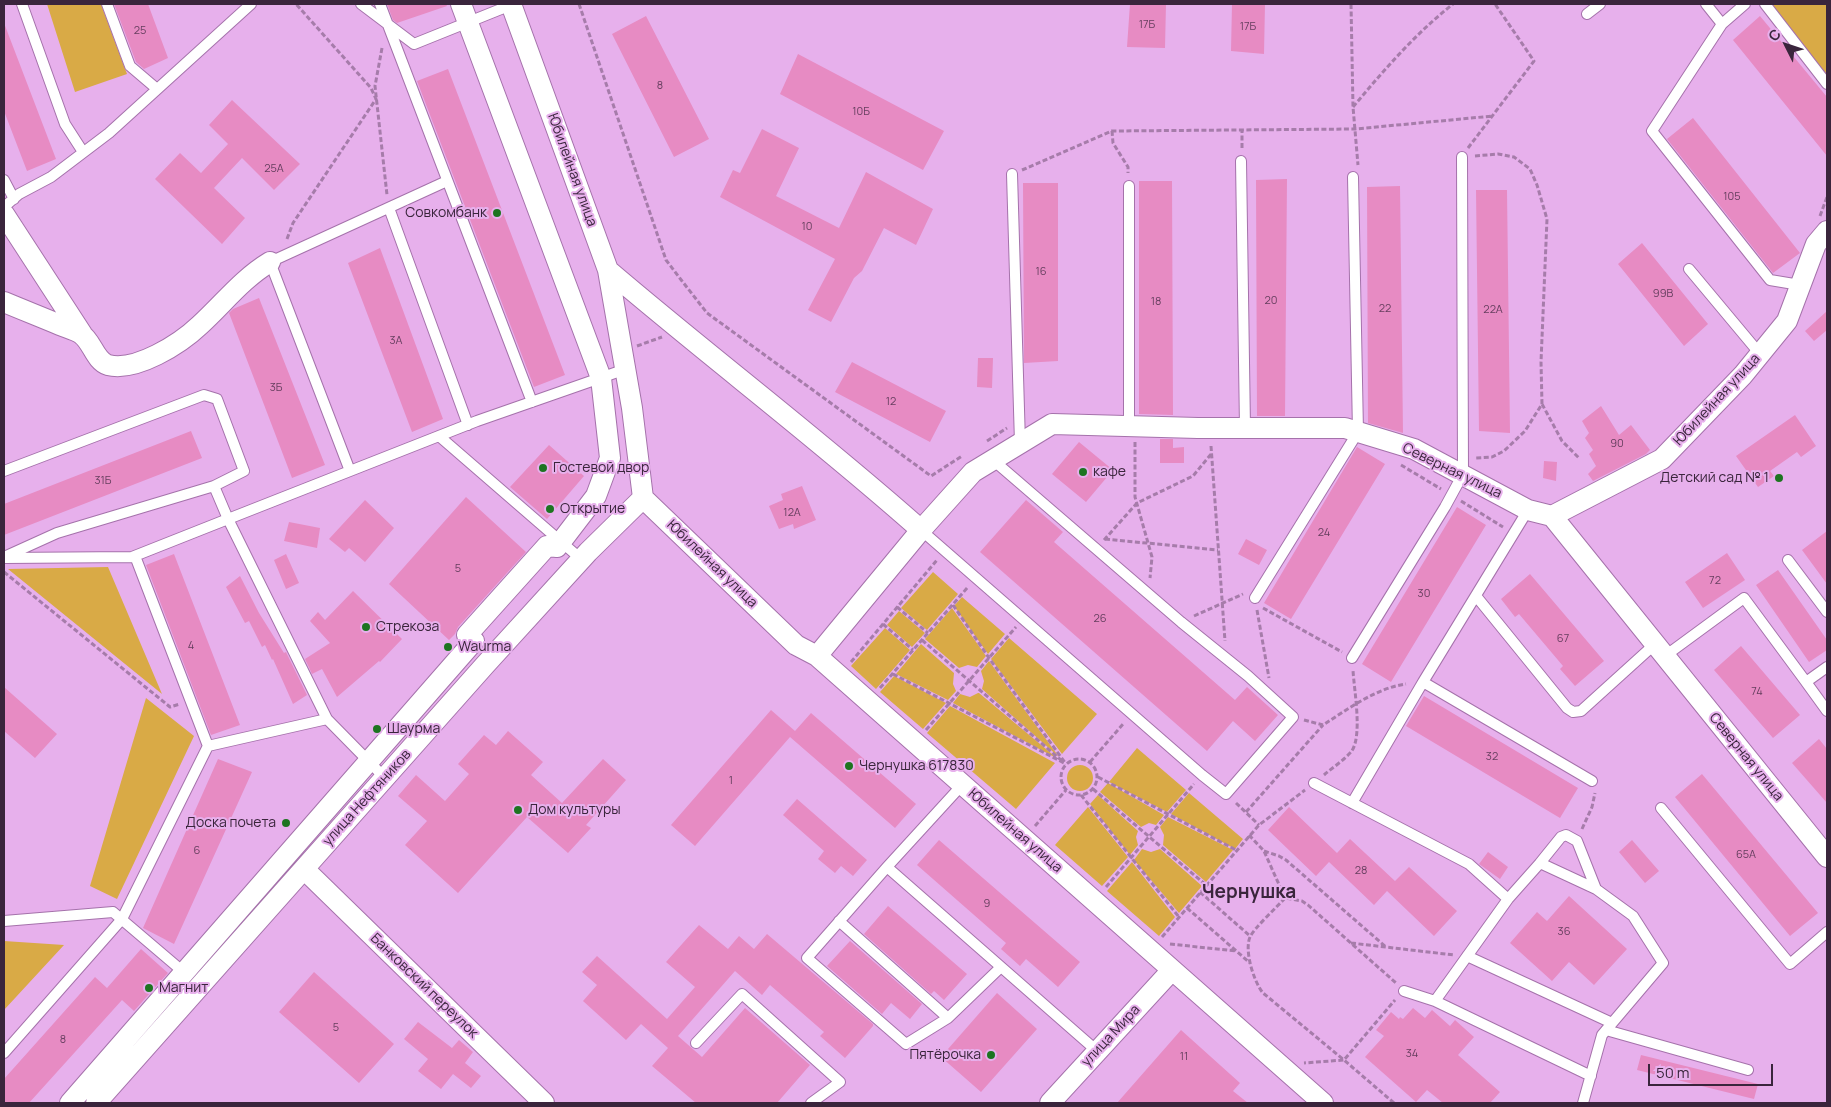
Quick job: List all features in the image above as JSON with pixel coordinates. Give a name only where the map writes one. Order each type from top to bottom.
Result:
[{"type":"street","name":"Юбилейная улица","points":[[511,4],[608,270],[623,353],[643,498],[796,645],[817,656],[1094,901],[1153,946],[1172,970],[1322,1103]]},
{"type":"street","points":[[70,1103],[474,641],[467,635],[547,546],[557,547],[596,496],[610,458],[601,378],[465,13]]},
{"type":"street","points":[[9,206],[82,334],[95,353],[106,364],[118,366],[147,360],[180,341],[200,326],[254,272],[276,259]]},
{"type":"street","name":"Юбилейная улица","points":[[1552,516],[1662,459],[1743,375],[1786,321],[1816,244],[1827,231]]},
{"type":"street","points":[[608,270],[679,331],[859,475],[921,530]]},
{"type":"street","points":[[4,302],[82,334]]},
{"type":"street","name":"Северная улица","points":[[817,656],[921,530],[973,472],[1052,424],[1210,428],[1345,428],[1414,449],[1463,467],[1528,510],[1552,516],[1827,857]]},
{"type":"street","name":"улица Нефтяников","points":[[96,1103],[581,559],[643,498]]},
{"type":"street","name":"Банковский переулок","points":[[304,869],[544,1103]]},
{"type":"street","name":"улица Мира","points":[[1050,1103],[1172,970]]},
{"type":"lane","points":[[22,4],[65,124],[82,152]]},
{"type":"lane","points":[[107,4],[130,66],[157,88]]},
{"type":"lane","points":[[4,208],[9,206],[19,194],[51,177],[109,133],[250,4]]},
{"type":"lane","points":[[361,4],[414,44],[465,13],[511,4]]},
{"type":"lane","points":[[380,4],[532,402]]},
{"type":"lane","points":[[1587,14],[1600,4]]},
{"type":"lane","points":[[1706,4],[1722,24]]},
{"type":"lane","points":[[1745,4],[1722,24],[1652,131],[1770,280],[1800,285]]},
{"type":"lane","points":[[1765,4],[1827,84]]},
{"type":"lane","points":[[1352,658],[1452,495],[1463,467],[1462,157]]},
{"type":"lane","points":[[1241,161],[1245,428]]},
{"type":"lane","points":[[1012,174],[1020,443]]},
{"type":"lane","points":[[1255,598],[1358,432],[1353,177]]},
{"type":"lane","points":[[4,180],[9,206]]},
{"type":"lane","points":[[350,471],[276,259],[447,181]]},
{"type":"lane","points":[[1129,186],[1132,426]]},
{"type":"lane","points":[[389,208],[468,425]]},
{"type":"lane","points":[[1689,269],[1760,354]]},
{"type":"lane","points":[[4,558],[135,556],[439,436],[601,378],[623,353]]},
{"type":"lane","points":[[4,471],[204,395],[217,400],[244,471],[214,486],[58,533],[4,558]]},
{"type":"lane","points":[[439,436],[581,559]]},
{"type":"lane","points":[[921,530],[1226,794],[1294,717],[1273,697],[1147,594],[993,460]]},
{"type":"lane","points":[[214,486],[228,519],[327,719],[385,778]]},
{"type":"lane","points":[[1352,803],[1528,510]]},
{"type":"lane","points":[[4,1052],[122,919],[208,746],[135,556]]},
{"type":"lane","points":[[1788,560],[1827,612]]},
{"type":"lane","points":[[1476,596],[1567,708],[1573,712],[1581,711],[1660,650],[1744,598],[1827,711]]},
{"type":"lane","points":[[1806,682],[1827,666]]},
{"type":"lane","points":[[1423,682],[1592,781]]},
{"type":"lane","points":[[208,746],[327,719]]},
{"type":"lane","points":[[1314,783],[1469,864],[1508,899]]},
{"type":"lane","points":[[962,785],[887,866],[807,958],[906,1044],[948,1018],[1001,967]]},
{"type":"lane","points":[[1661,808],[1790,964],[1827,932]]},
{"type":"lane","points":[[1435,1001],[1508,899],[1561,837],[1566,835],[1577,841],[1596,889]]},
{"type":"lane","points":[[1540,863],[1596,889],[1634,916],[1664,963],[1602,1035],[1583,1103]]},
{"type":"lane","points":[[887,866],[1097,1051]]},
{"type":"lane","points":[[4,921],[113,912],[200,986]]},
{"type":"lane","points":[[839,921],[948,1018]]},
{"type":"lane","points":[[1467,956],[1609,1027],[1748,1070]]},
{"type":"lane","points":[[1404,990],[1435,1001],[1590,1076]]},
{"type":"lane","points":[[696,1044],[742,994],[840,1082],[811,1103]]},
{"type":"path","points":[[296,4],[371,88],[376,99]]},
{"type":"path","points":[[578,4],[666,260],[707,313],[931,476],[963,455]]},
{"type":"path","points":[[1351,4],[1353,107],[1358,170],[1353,177]]},
{"type":"path","points":[[1353,107],[1396,56],[1426,25],[1453,4]]},
{"type":"path","points":[[1462,157],[1534,61],[1495,4]]},
{"type":"path","points":[[387,24],[374,86],[389,208]]},
{"type":"path","points":[[276,259],[293,223],[376,99]]},
{"type":"path","points":[[1012,174],[1112,131],[1355,129],[1493,116]]},
{"type":"path","points":[[1241,161],[1242,130]]},
{"type":"path","points":[[1112,131],[1112,143],[1128,167],[1129,186]]},
{"type":"path","points":[[1462,157],[1498,154],[1514,157],[1530,169],[1537,185],[1547,219],[1541,362],[1542,404],[1562,440],[1580,459]]},
{"type":"path","points":[[623,353],[679,331]]},
{"type":"path","points":[[1463,467],[1504,451],[1525,431],[1542,404]]},
{"type":"path","points":[[979,445],[1020,420]]},
{"type":"path","points":[[1132,426],[1134,482],[1137,503],[1152,557],[1152,574],[1147,594]]},
{"type":"path","points":[[1210,428],[1226,658]]},
{"type":"path","points":[[1096,550],[1137,503],[1193,476],[1212,453]]},
{"type":"path","points":[[1394,461],[1514,534]]},
{"type":"path","points":[[1105,539],[1218,550]]},
{"type":"path","points":[[839,676],[945,550]]},
{"type":"path","points":[[4,572],[170,707],[191,701]]},
{"type":"path","points":[[868,702],[976,578]]},
{"type":"path","points":[[1180,622],[1244,594],[1255,598]]},
{"type":"path","points":[[1153,946],[1259,825],[1314,783],[1351,752],[1356,744],[1357,733],[1352,658],[1256,604],[1273,697]]},
{"type":"path","points":[[953,605],[1066,764]]},
{"type":"path","points":[[897,606],[928,633]]},
{"type":"path","points":[[914,743],[1023,619]]},
{"type":"path","points":[[883,624],[913,650]]},
{"type":"path","points":[[922,640],[1066,764]]},
{"type":"path","points":[[893,674],[1066,764]]},
{"type":"path","points":[[1246,812],[1323,725],[1355,704],[1395,686],[1423,682]]},
{"type":"path","points":[[1090,762],[1132,713]]},
{"type":"path","points":[[1294,717],[1323,725]]},
{"type":"path","points":[[1080,758],[1090,762],[1097,771],[1098,777],[1093,789],[1081,795],[1071,794],[1066,790],[1061,782],[1061,772],[1066,764],[1080,758]]},
{"type":"path","points":[[1094,901],[1202,775]]},
{"type":"path","points":[[1098,777],[1236,850]]},
{"type":"path","points":[[1577,841],[1592,807],[1595,789],[1592,781]]},
{"type":"path","points":[[1093,789],[1206,885]]},
{"type":"path","points":[[1024,839],[1066,790]]},
{"type":"path","points":[[1226,794],[1259,825]]},
{"type":"path","points":[[1081,795],[1179,917]]},
{"type":"path","points":[[1249,835],[1264,851],[1285,898]]},
{"type":"path","points":[[1264,851],[1286,860],[1386,947]]},
{"type":"path","points":[[1200,892],[1250,936]]},
{"type":"path","points":[[1285,898],[1250,936],[1248,945],[1250,964],[1257,986],[1394,1103]]},
{"type":"path","points":[[1279,1065],[1344,1060],[1404,990],[1308,904],[1285,898]]},
{"type":"path","points":[[1187,908],[1250,964]]},
{"type":"path","points":[[1350,943],[1467,956]]},
{"type":"path","points":[[1153,946],[1237,951]]},
{"type":"shaded area","points":[[47,4],[101,4],[127,74],[75,92]]},
{"type":"shaded area","points":[[1770,4],[1827,4],[1827,76]]},
{"type":"shaded area","points":[[108,567],[162,694],[8,569]]},
{"type":"shaded area","points":[[933,572],[958,594],[927,630],[901,608]]},
{"type":"shaded area","points":[[962,597],[1005,634],[988,654],[954,606]]},
{"type":"shaded area","points":[[952,608],[986,656],[977,667],[968,665],[959,668],[925,639]]},
{"type":"shaded area","points":[[899,611],[925,633],[912,647],[887,625]]},
{"type":"shaded area","points":[[885,628],[910,650],[876,689],[851,666]]},
{"type":"shaded area","points":[[1009,638],[1097,714],[1062,754],[991,659]]},
{"type":"shaded area","points":[[921,644],[954,673],[953,684],[956,691],[948,700],[896,674]]},
{"type":"shaded area","points":[[989,661],[1059,757],[982,689],[984,681],[981,671]]},
{"type":"shaded area","points":[[894,676],[946,703],[923,729],[880,692]]},
{"type":"shaded area","points":[[978,693],[1058,759],[953,703],[960,694],[970,697]]},
{"type":"shaded area","points":[[146,698],[194,736],[117,899],[90,886]]},
{"type":"shaded area","points":[[950,706],[1055,763],[1016,809],[927,733]]},
{"type":"shaded area","points":[[1137,748],[1186,790],[1167,812],[1109,782]]},
{"type":"shaded area","points":[[1080,765],[1089,769],[1093,778],[1089,787],[1080,791],[1071,787],[1067,778],[1071,769]]},
{"type":"shaded area","points":[[1108,783],[1164,815],[1156,825],[1149,823],[1141,827],[1100,792]]},
{"type":"shaded area","points":[[1189,793],[1243,839],[1235,849],[1171,814]]},
{"type":"shaded area","points":[[1098,795],[1138,831],[1136,837],[1138,845],[1130,855],[1090,804]]},
{"type":"shaded area","points":[[1088,807],[1128,857],[1102,886],[1055,845]]},
{"type":"shaded area","points":[[1168,817],[1233,850],[1206,882],[1163,845],[1164,835],[1160,827]]},
{"type":"shaded area","points":[[1142,849],[1151,852],[1160,849],[1202,886],[1179,913],[1134,860]]},
{"type":"shaded area","points":[[1132,862],[1175,917],[1159,936],[1107,891]]},
{"type":"shaded area","points":[[4,941],[64,945],[4,1010]]},
{"type":"building","points":[[114,4],[148,4],[168,58],[144,69],[136,62]]},
{"type":"building","points":[[387,4],[446,4],[447,6],[397,23],[393,20]]},
{"type":"building","points":[[1130,4],[1166,4],[1165,48],[1127,47]]},
{"type":"building","points":[[1232,4],[1265,4],[1264,54],[1231,51]]},
{"type":"building","points":[[646,16],[709,139],[674,157],[612,34]]},
{"type":"building","points":[[1760,16],[1827,97],[1827,156],[1733,40]]},
{"type":"building","points":[[4,23],[56,159],[27,171],[4,111]]},
{"type":"building","points":[[798,54],[944,131],[923,170],[780,94]]},
{"type":"building","points":[[448,69],[565,375],[534,387],[417,81]]},
{"type":"building","points":[[232,100],[300,164],[274,190],[242,158],[214,188],[245,218],[222,244],[155,179],[180,153],[201,173],[228,144],[209,125]]},
{"type":"building","points":[[1693,118],[1800,253],[1773,273],[1667,139]]},
{"type":"building","points":[[762,129],[799,148],[776,196],[839,228],[866,172],[933,209],[916,245],[884,228],[862,271],[854,278],[831,322],[808,310],[835,259],[720,197],[733,170],[740,173]]},
{"type":"building","points":[[1287,179],[1285,416],[1257,416],[1256,180]]},
{"type":"building","points":[[1139,181],[1172,181],[1173,415],[1139,414]]},
{"type":"building","points":[[1023,183],[1058,183],[1058,361],[1024,363]]},
{"type":"building","points":[[1400,186],[1403,433],[1368,423],[1367,187]]},
{"type":"building","points":[[1476,190],[1507,190],[1510,433],[1479,431]]},
{"type":"building","points":[[1642,243],[1708,324],[1684,346],[1618,264]]},
{"type":"building","points":[[380,248],[443,419],[412,432],[348,263]]},
{"type":"building","points":[[259,298],[325,465],[292,478],[229,313],[233,309]]},
{"type":"building","points":[[1827,311],[1827,330],[1814,341],[1805,331]]},
{"type":"building","points":[[978,358],[993,358],[992,388],[977,387]]},
{"type":"building","points":[[852,362],[946,411],[930,442],[835,392]]},
{"type":"building","points":[[1601,406],[1619,435],[1631,425],[1650,450],[1646,454],[1593,481],[1588,474],[1596,466],[1589,454],[1593,450],[1585,438],[1589,433],[1582,421]]},
{"type":"building","points":[[1795,415],[1816,446],[1801,457],[1797,452],[1770,471],[1774,476],[1758,487],[1736,456]]},
{"type":"building","points":[[191,431],[202,458],[4,535],[4,504]]},
{"type":"building","points":[[1160,439],[1173,439],[1173,448],[1184,447],[1184,463],[1160,463]]},
{"type":"building","name":"кафе","points":[[1079,442],[1113,470],[1086,502],[1052,474]]},
{"type":"building","points":[[549,445],[584,476],[547,519],[510,487]]},
{"type":"building","points":[[1357,447],[1385,464],[1291,619],[1264,603]]},
{"type":"building","points":[[1544,461],[1557,462],[1556,481],[1543,478]]},
{"type":"building","points":[[802,486],[816,520],[794,529],[793,524],[779,529],[769,506],[783,500],[781,494]]},
{"type":"building","points":[[466,497],[526,552],[458,627],[455,634],[449,640],[389,584]]},
{"type":"building","points":[[365,500],[394,528],[365,562],[349,548],[345,552],[329,539]]},
{"type":"building","points":[[1026,500],[1063,532],[1054,542],[1235,700],[1247,687],[1278,715],[1255,741],[1233,721],[1207,751],[980,552]]},
{"type":"building","points":[[1457,507],[1486,525],[1391,682],[1362,664]]},
{"type":"building","points":[[289,522],[320,528],[317,548],[284,541]]},
{"type":"building","points":[[1827,531],[1827,584],[1802,550]]},
{"type":"building","points":[[1246,539],[1267,550],[1259,565],[1238,554]]},
{"type":"building","points":[[1727,553],[1745,580],[1703,608],[1685,582]]},
{"type":"building","points":[[174,554],[240,725],[211,735],[146,565]]},
{"type":"building","points":[[286,554],[299,583],[286,589],[274,560]]},
{"type":"building","points":[[1778,570],[1827,640],[1827,650],[1809,662],[1756,585]]},
{"type":"building","points":[[1530,574],[1604,661],[1575,686],[1560,669],[1563,666],[1519,614],[1515,617],[1501,599]]},
{"type":"building","points":[[240,576],[259,613],[284,653],[286,652],[307,695],[293,704],[265,645],[262,647],[249,621],[245,623],[226,587]]},
{"type":"building","points":[[353,591],[402,639],[380,662],[337,697],[322,669],[312,674],[305,659],[330,643],[310,621],[318,612],[325,620]]},
{"type":"building","points":[[1741,646],[1800,715],[1773,738],[1714,670]]},
{"type":"building","points":[[4,687],[57,734],[35,758],[4,731]]},
{"type":"building","points":[[1424,696],[1578,788],[1560,818],[1406,726]]},
{"type":"building","points":[[771,710],[795,731],[811,713],[916,804],[895,828],[790,737],[695,846],[671,825]]},
{"type":"building","name":"Дом культуры","points":[[508,731],[543,762],[531,775],[562,803],[603,759],[626,780],[586,825],[591,828],[568,853],[527,817],[458,893],[405,845],[427,821],[398,796],[416,775],[445,801],[469,774],[458,764],[484,735],[496,745]]},
{"type":"building","points":[[1819,739],[1827,749],[1827,803],[1792,763]]},
{"type":"building","points":[[218,759],[252,772],[174,944],[143,928]]},
{"type":"building","points":[[1702,774],[1818,913],[1790,936],[1675,797]]},
{"type":"building","points":[[797,799],[867,860],[853,876],[841,866],[835,873],[818,859],[824,851],[783,815]]},
{"type":"building","points":[[1289,807],[1337,853],[1350,839],[1395,881],[1409,867],[1457,911],[1434,936],[1387,891],[1374,905],[1329,862],[1316,876],[1268,830]]},
{"type":"building","points":[[939,840],[1080,962],[1058,987],[1026,959],[1020,966],[1001,949],[1006,943],[917,865]]},
{"type":"building","points":[[1632,840],[1659,871],[1645,883],[1619,852]]},
{"type":"building","points":[[1488,852],[1508,867],[1500,879],[1479,864]]},
{"type":"building","points":[[1569,896],[1627,949],[1594,985],[1569,962],[1552,981],[1510,943],[1537,912],[1547,921]]},
{"type":"building","points":[[888,906],[967,974],[944,1000],[934,991],[931,994],[864,934]]},
{"type":"building","points":[[699,925],[728,949],[739,936],[754,949],[767,934],[873,1024],[873,1026],[845,1058],[820,1036],[824,1032],[770,985],[762,995],[735,971],[678,1036],[702,1057],[745,1008],[810,1065],[777,1103],[696,1103],[652,1066],[668,1048],[641,1024],[626,1040],[583,1001],[597,985],[582,972],[597,956],[667,1019],[695,987],[666,962]]},
{"type":"building","points":[[850,941],[922,1004],[910,1019],[891,1003],[882,1014],[827,966]]},
{"type":"building","points":[[141,949],[168,973],[134,1011],[122,1000],[29,1103],[4,1103],[4,1079],[95,977],[107,988]]},
{"type":"building","points":[[314,972],[394,1044],[359,1083],[279,1012]]},
{"type":"building","points":[[997,993],[1037,1029],[981,1092],[941,1057]]},
{"type":"building","points":[[1413,1008],[1425,1018],[1432,1010],[1450,1026],[1455,1020],[1474,1037],[1458,1055],[1500,1092],[1490,1103],[1443,1103],[1427,1090],[1416,1102],[1365,1057],[1384,1036],[1376,1030],[1391,1012],[1399,1019],[1400,1017],[1403,1019]]},
{"type":"building","points":[[418,1022],[452,1048],[459,1040],[473,1052],[465,1063],[481,1076],[471,1088],[453,1074],[441,1089],[418,1071],[428,1059],[404,1039]]},
{"type":"building","points":[[1181,1030],[1240,1083],[1233,1091],[1248,1103],[1117,1103]]},
{"type":"building","points":[[1641,1055],[1758,1084],[1754,1099],[1637,1070]]},
{"type":"place","name":"Совкомбанк","points":[[497,213]]},
{"type":"place","name":"Гостевой двор","points":[[543,468]]},
{"type":"place","name":"кафе","points":[[1083,472]]},
{"type":"place","name":"Детский сад № 1","points":[[1779,478]]},
{"type":"place","name":"Открытие","points":[[550,509]]},
{"type":"place","name":"Стрекоза","points":[[366,627]]},
{"type":"place","name":"Waurma","points":[[448,647]]},
{"type":"place","name":"Шаурма","points":[[377,729]]},
{"type":"place","name":"Чернушка 617830","points":[[849,766]]},
{"type":"place","name":"Дом культуры","points":[[518,810]]},
{"type":"place","name":"Доска почета","points":[[286,823]]},
{"type":"place","name":"Магнит","points":[[149,988]]},
{"type":"place","name":"Пятёрочка","points":[[991,1055]]},
{"type":"district","name":"Чернушка","points":[[1249,893]]}]
